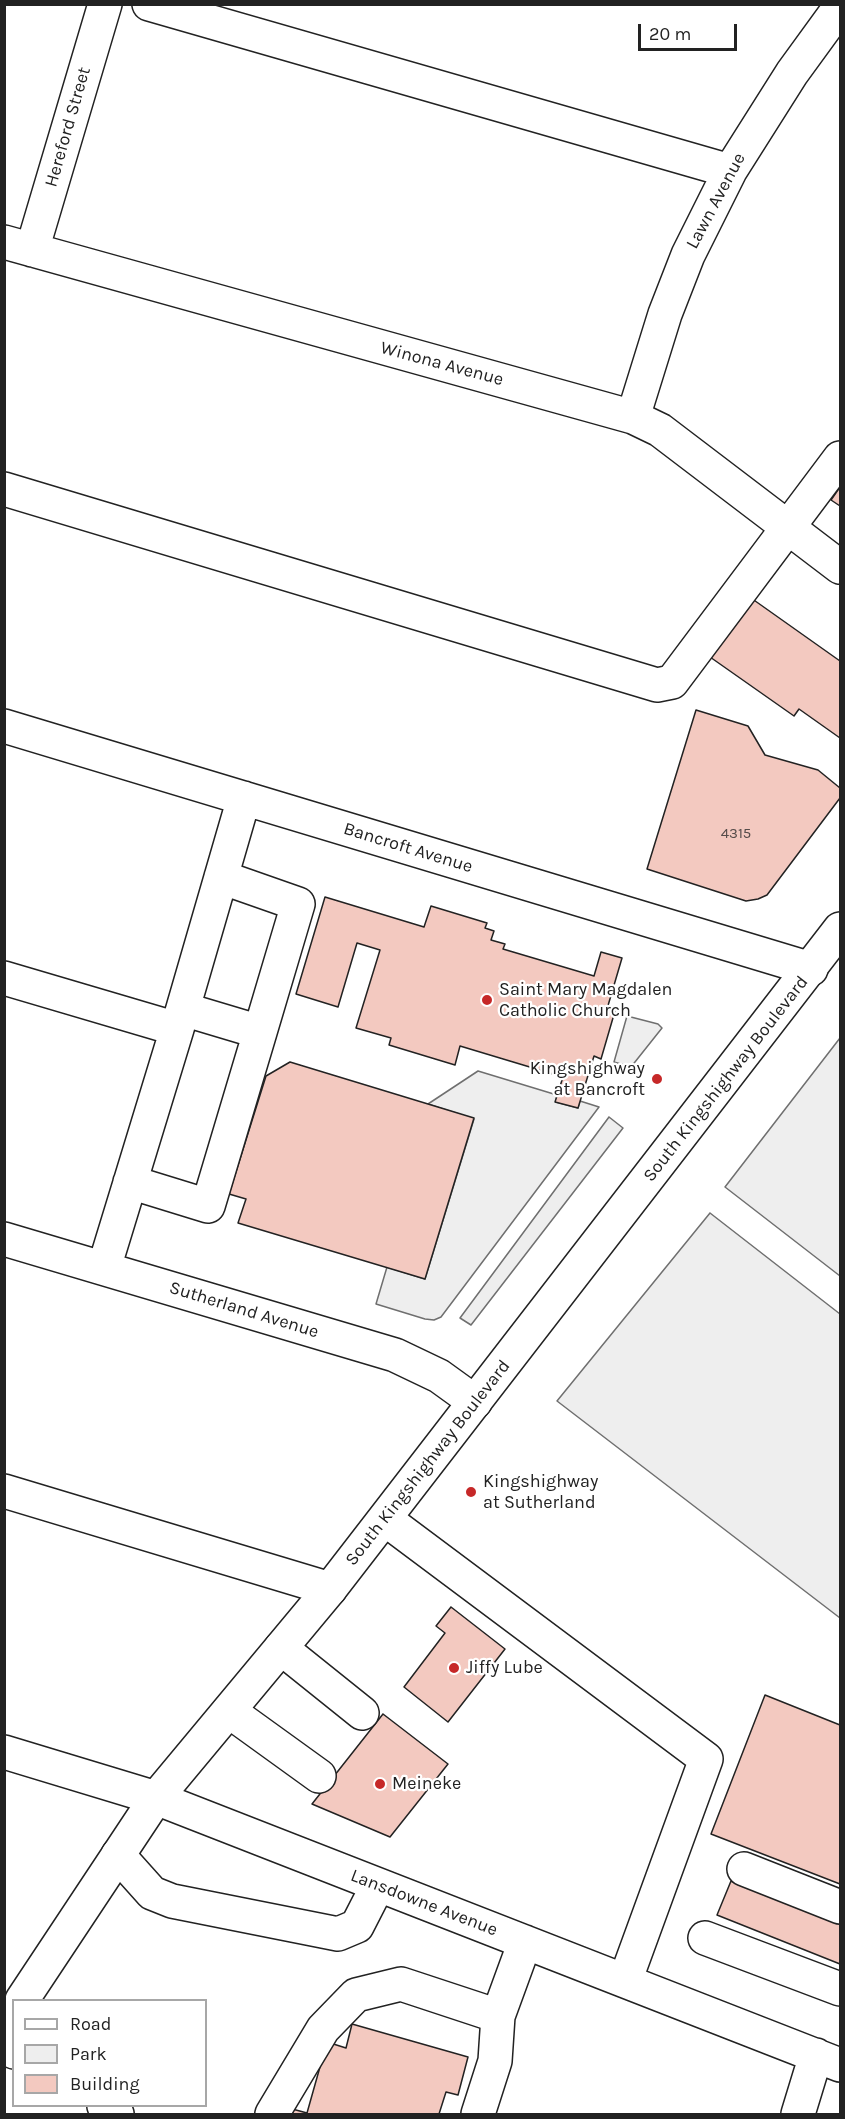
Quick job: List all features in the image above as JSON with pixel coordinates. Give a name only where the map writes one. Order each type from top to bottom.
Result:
[{"type":"street","name":"Hereford Street","points":[[18,246],[105,4]]},
{"type":"street","points":[[149,4],[730,171]]},
{"type":"street","name":"Lawn Avenue","points":[[633,417],[668,304],[688,255],[730,171],[792,73],[840,6]]},
{"type":"street","name":"Winona Avenue","points":[[18,246],[633,417],[660,430],[840,567]]},
{"type":"street","points":[[4,489],[657,686],[672,682],[840,458]]},
{"type":"street","name":"Bancroft Avenue","points":[[4,726],[811,969]]},
{"type":"street","points":[[104,1268],[244,798]]},
{"type":"street","points":[[130,1182],[208,1206],[298,904],[220,877]]},
{"type":"street","name":"South Kingshighway Boulevard","points":[[27,1999],[156,1798],[330,1589],[840,929]]},
{"type":"street","points":[[4,978],[180,1019],[260,1032]]},
{"type":"street","name":"Sutherland Avenue","points":[[4,1239],[395,1355],[439,1376],[475,1402]]},
{"type":"street","points":[[4,1491],[330,1589]]},
{"type":"street","points":[[385,1519],[706,1759],[625,1981]]},
{"type":"street","points":[[281,1648],[362,1713]]},
{"type":"street","points":[[229,1711],[319,1776]]},
{"type":"street","name":"Lansdowne Avenue","points":[[4,1752],[156,1798],[828,2060]]},
{"type":"street","points":[[118,1855],[152,1893],[172,1901],[338,1934],[357,1926],[378,1885]]},
{"type":"street","points":[[744,1869],[840,1906]]},
{"type":"street","points":[[705,1938],[840,1989]]},
{"type":"street","points":[[478,2115],[495,2061],[498,2016],[525,1942]]},
{"type":"street","points":[[272,2115],[323,2029],[356,1995],[401,1984],[498,2016]]},
{"type":"street","points":[[798,2115],[828,2060]]},
{"type":"green space","points":[[627,1016],[658,1024],[662,1028],[631,1067],[614,1062]]},
{"type":"green space","points":[[840,1038],[840,1276],[725,1187]]},
{"type":"green space","points":[[478,1071],[557,1095],[556,1102],[578,1108],[580,1101],[599,1107],[441,1317],[434,1320],[425,1319],[376,1304],[387,1267],[425,1279],[474,1119],[428,1104]]},
{"type":"green space","points":[[609,1117],[623,1128],[471,1325],[460,1318]]},
{"type":"green space","points":[[710,1213],[840,1314],[840,1618],[557,1401]]},
{"type":"building","points":[[840,487],[840,506],[831,500]]},
{"type":"building","points":[[751,598],[840,661],[840,738],[799,709],[794,716],[710,657]]},
{"type":"building","points":[[696,710],[748,726],[765,755],[818,770],[840,788],[840,798],[767,895],[758,899],[746,901],[647,869]]},
{"type":"building","name":"Saint Mary Magdalen Catholic Church","points":[[325,897],[424,927],[431,906],[487,923],[485,928],[494,931],[491,940],[505,944],[503,949],[594,976],[601,952],[622,958],[607,1009],[615,1011],[601,1059],[594,1056],[578,1108],[555,1102],[563,1077],[460,1046],[455,1065],[389,1045],[391,1038],[356,1028],[380,950],[357,943],[338,1007],[296,994]]},
{"type":"building","points":[[290,1062],[474,1118],[425,1279],[238,1223],[246,1199],[229,1194],[266,1076]]},
{"type":"building","name":"Jiffy Lube","points":[[451,1607],[505,1649],[448,1722],[404,1687],[445,1633],[436,1626]]},
{"type":"building","points":[[765,1695],[840,1725],[840,1884],[711,1834]]},
{"type":"building","name":"Meineke","points":[[383,1714],[448,1764],[390,1837],[312,1804]]},
{"type":"building","points":[[731,1881],[840,1924],[840,1964],[717,1915]]},
{"type":"building","points":[[352,2024],[468,2057],[458,2095],[446,2092],[439,2114],[283,2114],[285,2107],[307,2113],[327,2042],[346,2048]]},
{"type":"place","name":"Saint Mary Magdalen Catholic Church","points":[[487,1000]]},
{"type":"place","name":"Kingshighway at Bancroft","points":[[657,1079]]},
{"type":"place","name":"Kingshighway at Sutherland","points":[[471,1492]]},
{"type":"place","name":"Jiffy Lube","points":[[454,1668]]},
{"type":"place","name":"Meineke","points":[[380,1784]]}]
